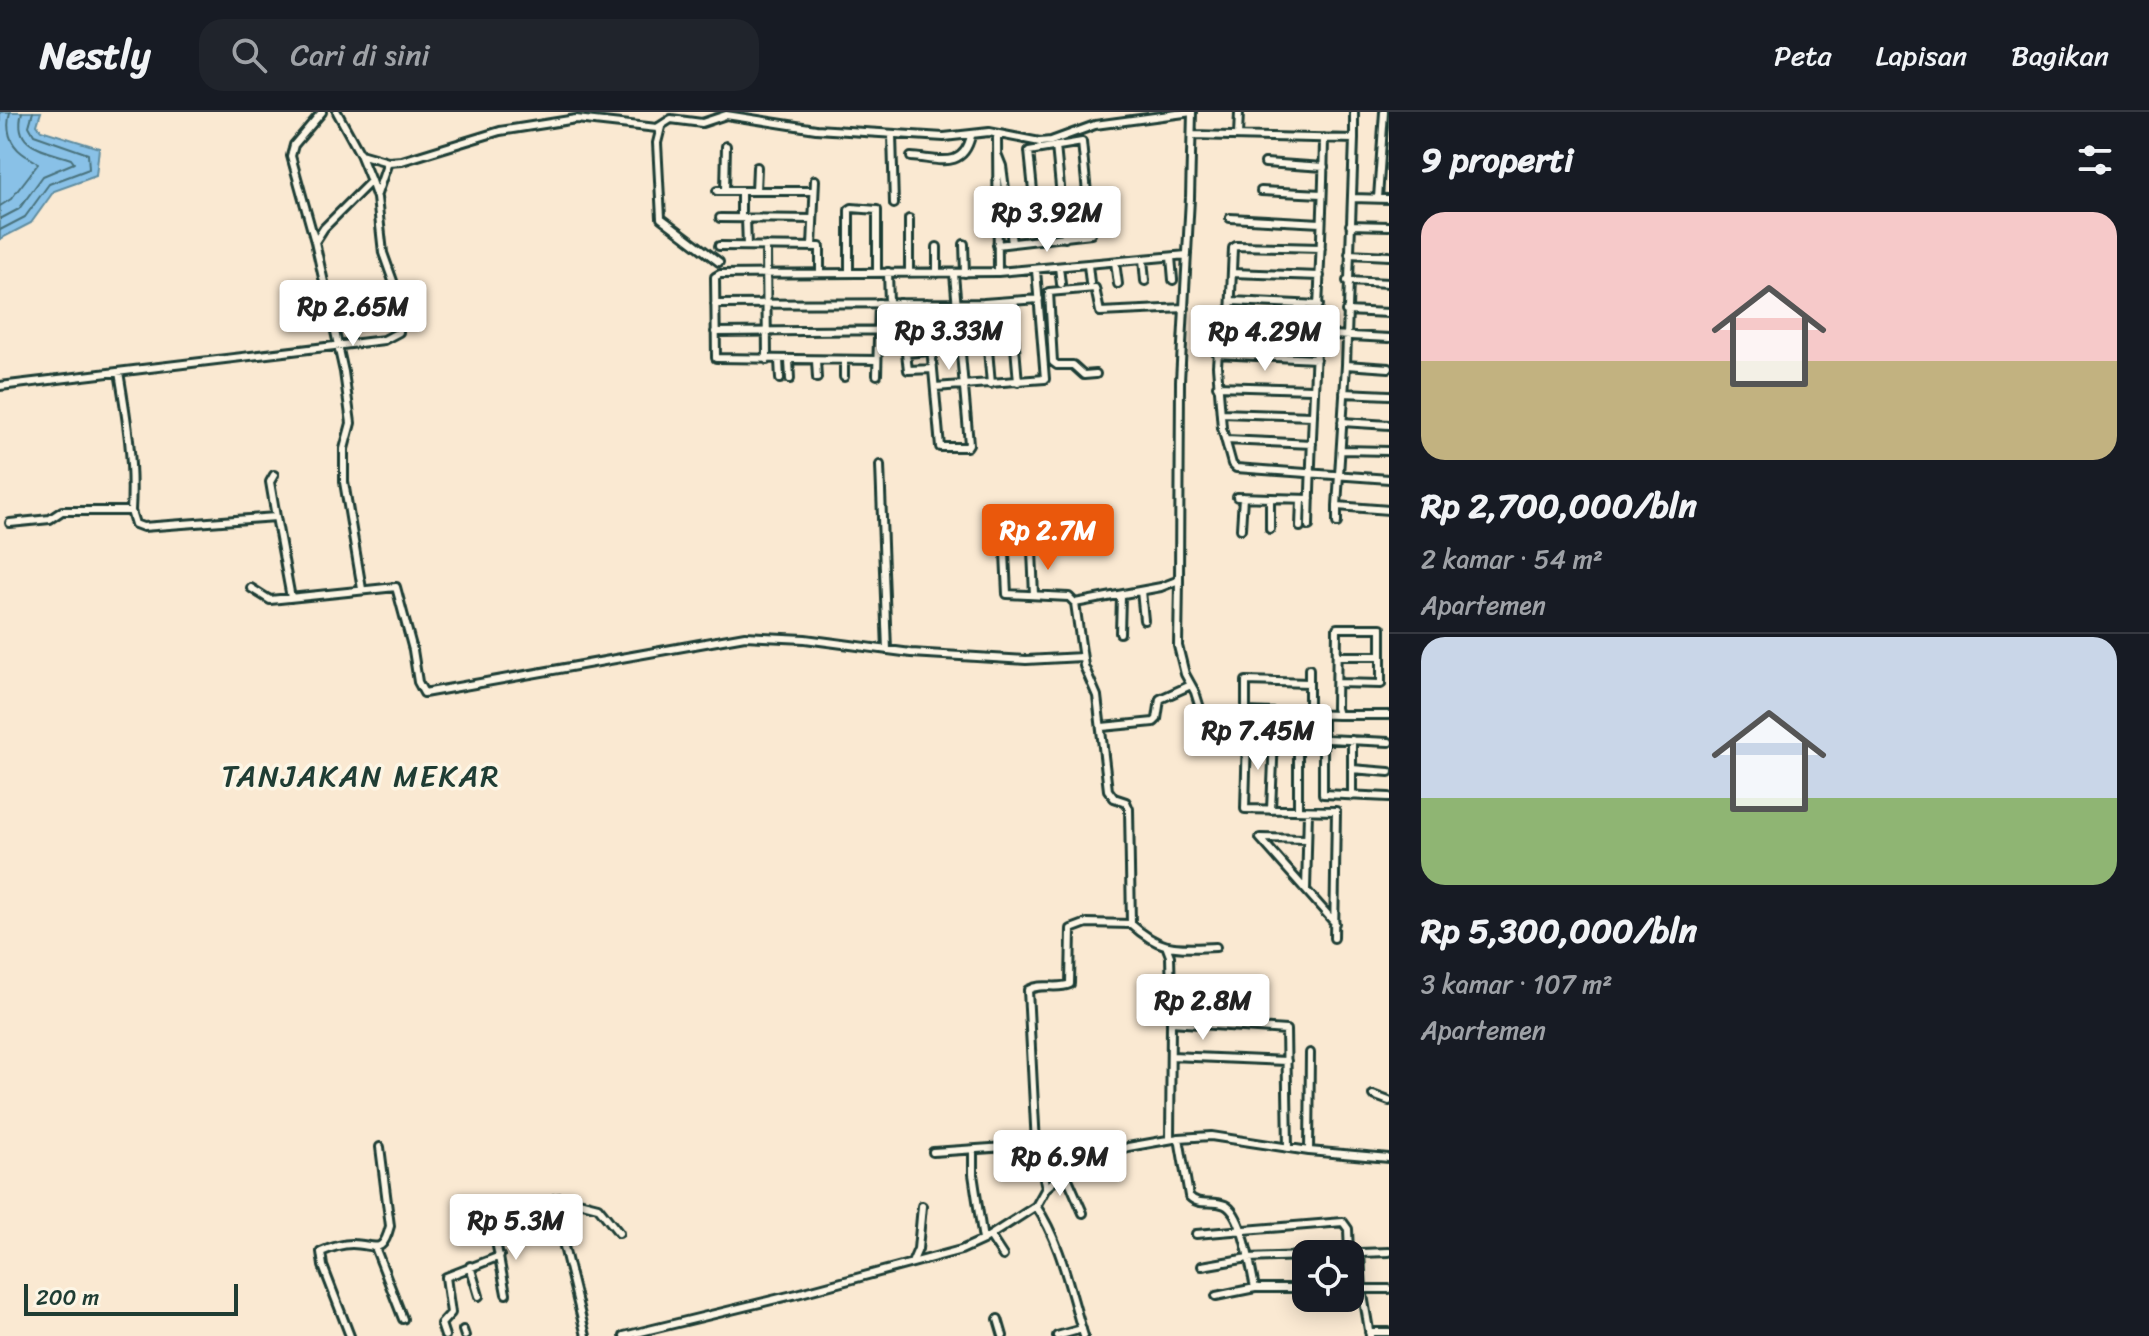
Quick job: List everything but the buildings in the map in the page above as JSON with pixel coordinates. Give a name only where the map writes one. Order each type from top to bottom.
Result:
[{"type":"street","points":[[322,112],[294,145],[291,156],[315,242],[344,372],[351,423],[344,449],[344,482],[362,589]]},
{"type":"street","points":[[0,386],[384,340],[399,332],[397,298],[383,253],[377,198],[360,154],[337,112]]},
{"type":"street","points":[[719,262],[661,218],[657,143],[661,127],[671,119],[702,123],[726,114],[816,129],[892,135],[971,136],[989,132],[1040,142],[1138,115],[1192,112],[1180,381],[1178,646],[1182,665],[1204,721]]},
{"type":"street","points":[[1238,136],[1239,112]]},
{"type":"street","points":[[1337,523],[1346,365],[1354,112]]},
{"type":"street","points":[[1378,198],[1384,112]]},
{"type":"street","points":[[360,154],[388,162],[402,161],[449,145],[530,125],[576,119],[661,127]]},
{"type":"street","points":[[892,135],[894,204]]},
{"type":"street","points":[[1192,135],[1354,139]]},
{"type":"street","points":[[911,157],[962,157],[971,136]]},
{"type":"street","points":[[997,138],[998,272]]},
{"type":"street","points":[[1309,526],[1324,138]]},
{"type":"street","points":[[997,245],[1091,234],[1084,145],[1079,141],[1029,151],[1038,240]]},
{"type":"street","points":[[726,146],[721,191],[814,191]]},
{"type":"street","points":[[1056,146],[1065,238]]},
{"type":"street","points":[[996,154],[1002,166],[1012,243]]},
{"type":"street","points":[[377,198],[388,162]]},
{"type":"street","points":[[1265,163],[1324,167]]},
{"type":"street","points":[[756,191],[757,167]]},
{"type":"street","points":[[812,246],[815,180]]},
{"type":"street","points":[[315,242],[324,228],[371,181]]},
{"type":"street","points":[[741,191],[747,246]]},
{"type":"street","points":[[1261,191],[1322,194]]},
{"type":"street","points":[[1352,198],[1389,199]]},
{"type":"street","points":[[849,273],[849,210],[852,208],[877,210],[877,272]]},
{"type":"street","points":[[720,218],[813,219]]},
{"type":"street","points":[[1230,218],[1321,223]]},
{"type":"street","points":[[909,219],[909,272]]},
{"type":"street","points":[[1350,225],[1389,226]]},
{"type":"street","points":[[964,244],[965,273]]},
{"type":"street","points":[[719,246],[821,248],[820,273]]},
{"type":"street","points":[[766,246],[767,360]]},
{"type":"street","points":[[1321,248],[1236,246],[1232,251],[1230,316],[1221,329],[1217,354],[1217,386],[1232,464],[1236,468],[1389,479]]},
{"type":"street","points":[[937,247],[937,273]]},
{"type":"street","points":[[1349,254],[1389,256]]},
{"type":"street","points":[[877,360],[719,360],[715,356],[715,277],[718,274],[998,272],[1187,255]]},
{"type":"street","points":[[1171,257],[1173,280]]},
{"type":"street","points":[[1143,259],[1145,281]]},
{"type":"street","points":[[1115,262],[1118,284]]},
{"type":"street","points":[[1088,265],[1090,283]]},
{"type":"street","points":[[1059,267],[1061,284]]},
{"type":"street","points":[[935,387],[1045,379],[1036,270]]},
{"type":"street","points":[[888,272],[889,303]]},
{"type":"street","points":[[1232,273],[1320,276]]},
{"type":"street","points":[[927,303],[942,449],[969,446],[954,274]]},
{"type":"street","points":[[1347,281],[1389,283]]},
{"type":"street","points":[[1096,374],[1084,375],[1073,365],[1053,362],[1050,291],[1095,288],[1100,312],[1185,308]]},
{"type":"street","points":[[715,304],[956,304],[1039,299]]},
{"type":"street","points":[[1011,301],[1018,382]]},
{"type":"street","points":[[1231,301],[1319,305]]},
{"type":"street","points":[[877,375],[879,303]]},
{"type":"street","points":[[900,303],[908,370],[933,369]]},
{"type":"street","points":[[984,303],[991,384]]},
{"type":"street","points":[[1346,311],[1389,313]]},
{"type":"street","points":[[1221,329],[1389,338]]},
{"type":"street","points":[[715,332],[903,330]]},
{"type":"street","points":[[906,353],[931,351]]},
{"type":"street","points":[[1217,354],[1316,359]]},
{"type":"street","points":[[779,360],[780,379]]},
{"type":"street","points":[[789,360],[790,379]]},
{"type":"street","points":[[816,360],[817,378]]},
{"type":"street","points":[[844,360],[844,377]]},
{"type":"street","points":[[1346,365],[1389,368]]},
{"type":"street","points":[[119,372],[131,448],[131,511],[135,524],[143,527],[276,517]]},
{"type":"street","points":[[1217,386],[1312,389]]},
{"type":"street","points":[[1344,393],[1389,395]]},
{"type":"street","points":[[1221,413],[1312,416]]},
{"type":"street","points":[[1342,422],[1389,425]]},
{"type":"street","points":[[1226,440],[1312,444]]},
{"type":"street","points":[[1342,450],[1389,451]]},
{"type":"street","points":[[880,465],[887,650]]},
{"type":"street","points":[[274,475],[270,482],[291,598]]},
{"type":"street","points":[[1241,529],[1240,497],[1310,499]]},
{"type":"street","points":[[1270,498],[1270,529]]},
{"type":"street","points":[[1300,527],[1301,499]]},
{"type":"street","points":[[1337,506],[1389,510]]},
{"type":"street","points":[[10,523],[53,518],[62,511],[131,511]]},
{"type":"street","points":[[1032,551],[1034,595]]},
{"type":"street","points":[[1005,553],[1007,594],[1069,597],[1075,603],[1082,657],[1087,677],[1097,696],[1108,790],[1114,798],[1126,802],[1129,809],[1131,924]]},
{"type":"street","points":[[1075,603],[1121,596],[1179,580]]},
{"type":"street","points":[[251,588],[270,600],[390,586],[397,589],[418,682],[424,693],[745,636],[1041,661],[1082,657]]},
{"type":"street","points":[[1141,591],[1144,620]]},
{"type":"street","points":[[1120,633],[1121,596]]},
{"type":"street","points":[[1337,683],[1381,684],[1381,628],[1337,628],[1337,683],[1338,715]]},
{"type":"street","points":[[1337,656],[1381,656]]},
{"type":"street","points":[[1309,669],[1309,714]]},
{"type":"street","points":[[1309,683],[1246,681],[1245,809],[1336,811],[1334,938]]},
{"type":"street","points":[[1102,727],[1154,722],[1160,699],[1191,685]]},
{"type":"street","points":[[1246,712],[1389,715]]},
{"type":"street","points":[[1323,714],[1323,811]]},
{"type":"street","points":[[1247,735],[1389,742]]},
{"type":"street","points":[[1271,810],[1274,736]]},
{"type":"street","points":[[1298,737],[1298,810]]},
{"type":"street","points":[[1352,740],[1352,796]]},
{"type":"street","points":[[1352,769],[1389,772]]},
{"type":"street","points":[[1323,794],[1389,797]]},
{"type":"street","points":[[1306,890],[1308,811]]},
{"type":"street","points":[[1307,839],[1260,838],[1335,923]]},
{"type":"street","points":[[1046,1188],[1036,1145],[1028,990],[1043,985],[1070,984],[1071,933],[1073,927],[1087,923],[1131,924],[1150,940],[1167,948],[1216,947]]},
{"type":"street","points":[[1167,948],[1171,996]]},
{"type":"street","points":[[1170,1139],[1171,1022],[1286,1030],[1288,1148]]},
{"type":"street","points":[[1309,1151],[1310,1053]]},
{"type":"street","points":[[1171,1056],[1287,1061]]},
{"type":"street","points":[[1373,1095],[1389,1101]]},
{"type":"street","points":[[624,1336],[938,1258],[983,1240],[1036,1206],[1046,1188],[1065,1172],[1106,1154],[1170,1139],[1211,1136],[1309,1151],[1389,1158]]},
{"type":"street","points":[[1179,1138],[1189,1196],[1198,1203],[1229,1206],[1240,1228],[1255,1288]]},
{"type":"street","points":[[933,1152],[1036,1145]]},
{"type":"street","points":[[350,1336],[323,1266],[321,1252],[354,1244],[370,1248],[381,1246],[387,1238],[390,1226],[380,1147]]},
{"type":"street","points":[[973,1151],[973,1174],[983,1240]]},
{"type":"street","points":[[1065,1172],[1083,1213]]},
{"type":"street","points":[[586,1336],[554,1206],[556,1198],[598,1207],[619,1233]]},
{"type":"street","points":[[912,1263],[918,1249],[922,1206]]},
{"type":"street","points":[[1036,1206],[1051,1232],[1083,1332],[1057,1336]]},
{"type":"street","points":[[1196,1234],[1240,1228],[1343,1222],[1348,1229],[1348,1240]]},
{"type":"street","points":[[495,1236],[506,1294]]},
{"type":"street","points":[[990,1236],[1003,1256]]},
{"type":"street","points":[[375,1247],[403,1319]]},
{"type":"street","points":[[1364,1253],[1389,1252]]},
{"type":"street","points":[[445,1336],[441,1324],[451,1313],[446,1277],[500,1256]]},
{"type":"street","points":[[1202,1266],[1248,1258],[1292,1256]]},
{"type":"street","points":[[470,1266],[479,1296]]},
{"type":"street","points":[[1216,1296],[1255,1288],[1292,1288]]},
{"type":"street","points":[[1364,1289],[1389,1289]]},
{"type":"street","points":[[1364,1300],[1370,1334],[1389,1332]]},
{"type":"street","points":[[998,1319],[1003,1336]]},
{"type":"water","points":[[0,112],[41,112],[37,125],[41,130],[99,148],[96,176],[54,191],[31,223],[0,239]]},
{"type":"district","name":"TANJAKAN MEKAR","points":[[361,776]]}]
